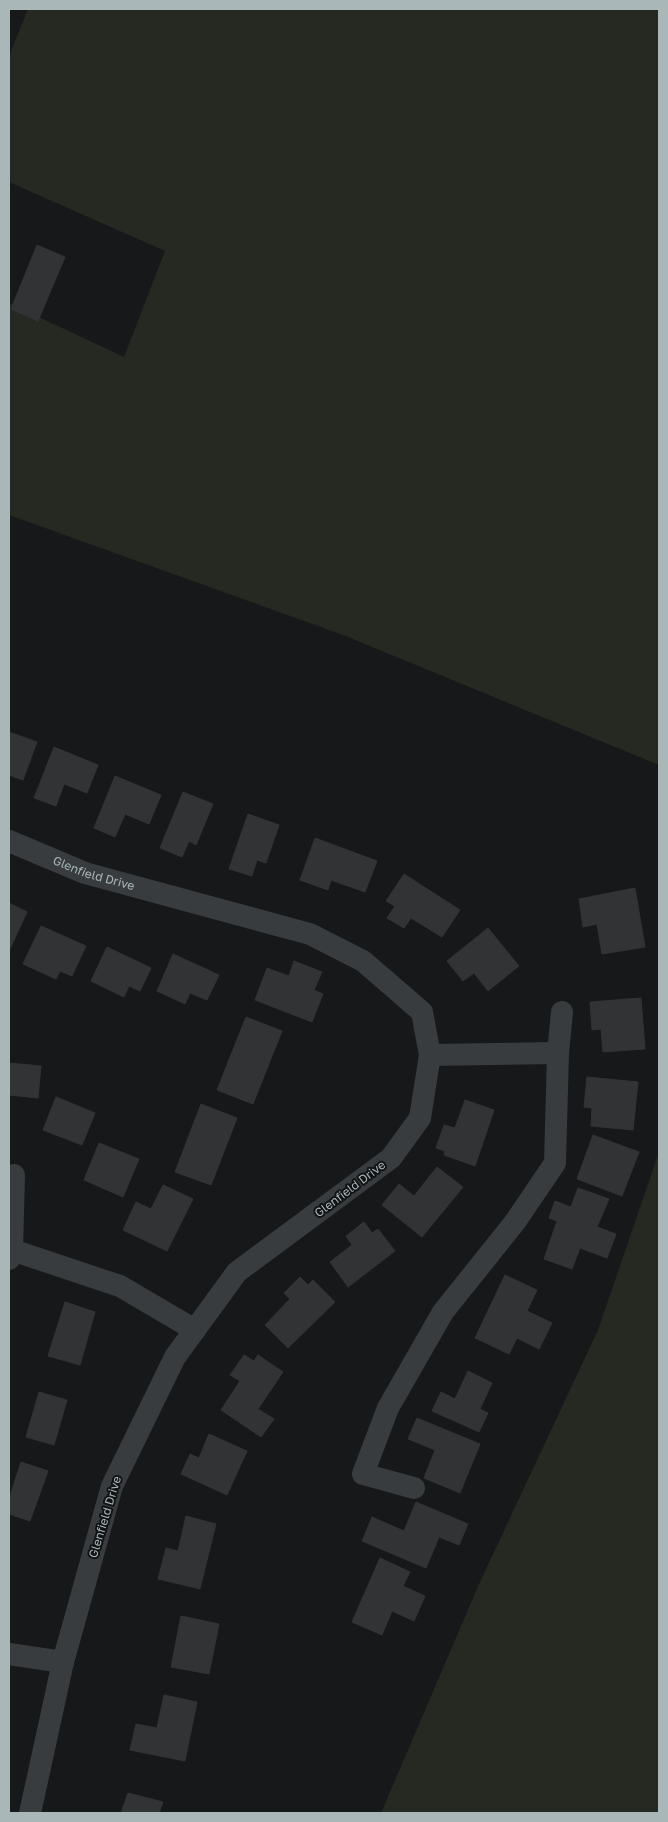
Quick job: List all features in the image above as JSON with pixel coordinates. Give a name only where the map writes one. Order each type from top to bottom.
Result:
[{"type":"street","name":"Glenfield Drive","points":[[9,841],[85,874],[310,934],[356,957],[422,1012],[430,1055],[420,1118],[391,1158],[238,1272],[175,1356],[112,1486],[63,1662],[30,1813]]},
{"type":"street","points":[[414,1488],[363,1474],[388,1408],[443,1312],[515,1222],[555,1163],[558,1053],[562,1012]]},
{"type":"street","points":[[430,1055],[558,1053]]},
{"type":"street","points":[[14,1175],[10,1254],[120,1286],[195,1330]]},
{"type":"street","points":[[9,1654],[63,1662]]},
{"type":"shaded area","points":[[28,9],[659,9],[659,765],[343,635],[9,515],[9,303],[124,357],[165,251],[9,182],[9,56]]},
{"type":"shaded area","points":[[659,1152],[659,1813],[381,1813],[479,1584],[598,1330]]},
{"type":"building","points":[[37,245],[65,257],[38,321],[11,309]]},
{"type":"building","points":[[9,732],[37,742],[23,780],[9,775]]},
{"type":"building","points":[[54,747],[98,765],[87,793],[64,784],[56,806],[34,798]]},
{"type":"building","points":[[115,776],[161,795],[149,824],[125,814],[115,837],[94,828]]},
{"type":"building","points":[[183,792],[213,804],[196,845],[189,841],[182,857],[160,848]]},
{"type":"building","points":[[248,814],[279,825],[266,863],[257,860],[252,876],[229,869]]},
{"type":"building","points":[[315,838],[377,861],[365,892],[331,880],[328,890],[300,880]]},
{"type":"building","points":[[404,874],[460,910],[442,937],[411,918],[404,928],[387,918],[395,906],[386,901]]},
{"type":"building","points":[[635,888],[645,947],[602,954],[597,924],[583,927],[579,899]]},
{"type":"building","points":[[9,903],[27,912],[9,951]]},
{"type":"building","points":[[41,926],[86,946],[72,976],[60,971],[56,979],[23,964]]},
{"type":"building","points":[[488,928],[519,966],[488,991],[474,973],[463,981],[447,961]]},
{"type":"building","points":[[107,947],[151,968],[140,991],[129,986],[124,997],[91,981]]},
{"type":"building","points":[[173,954],[219,975],[207,1000],[190,993],[185,1004],[157,991]]},
{"type":"building","points":[[294,961],[322,972],[314,990],[323,994],[312,1022],[255,1000],[267,968],[289,976]]},
{"type":"building","points":[[641,998],[645,1049],[603,1052],[601,1029],[592,1030],[590,1002]]},
{"type":"building","points":[[246,1017],[282,1031],[253,1104],[217,1090]]},
{"type":"building","points":[[9,1063],[41,1066],[38,1098],[9,1095]]},
{"type":"building","points":[[587,1077],[638,1082],[633,1130],[591,1126],[592,1108],[584,1107]]},
{"type":"building","points":[[56,1097],[95,1113],[82,1145],[43,1130]]},
{"type":"building","points":[[465,1100],[494,1110],[475,1166],[444,1155],[445,1151],[436,1148],[444,1125],[455,1128]]},
{"type":"building","points":[[201,1104],[237,1118],[211,1185],[175,1172]]},
{"type":"building","points":[[593,1135],[639,1152],[622,1196],[577,1179]]},
{"type":"building","points":[[99,1143],[139,1159],[123,1197],[84,1180]]},
{"type":"building","points":[[437,1167],[463,1187],[422,1237],[382,1205],[399,1184],[414,1196]]},
{"type":"building","points":[[163,1185],[193,1199],[167,1251],[123,1230],[136,1202],[151,1209]]},
{"type":"building","points":[[578,1188],[609,1199],[597,1227],[616,1234],[607,1258],[580,1248],[572,1269],[544,1259],[557,1221],[549,1218],[555,1201],[571,1207]]},
{"type":"building","points":[[364,1222],[372,1233],[378,1229],[395,1251],[348,1287],[330,1262],[352,1245],[346,1236]]},
{"type":"building","points":[[505,1275],[537,1290],[527,1311],[552,1323],[539,1349],[517,1338],[509,1354],[475,1338]]},
{"type":"building","points":[[300,1277],[308,1285],[313,1280],[335,1302],[288,1348],[265,1325],[290,1299],[284,1293]]},
{"type":"building","points":[[65,1302],[95,1312],[80,1365],[48,1356]]},
{"type":"building","points":[[244,1355],[254,1361],[258,1355],[283,1372],[258,1409],[274,1419],[261,1437],[221,1410],[240,1381],[230,1375]]},
{"type":"building","points":[[468,1371],[492,1383],[480,1409],[488,1413],[479,1432],[432,1411],[441,1392],[455,1399]]},
{"type":"building","points":[[39,1392],[67,1400],[54,1445],[26,1437]]},
{"type":"building","points":[[417,1418],[480,1444],[460,1493],[424,1478],[435,1450],[408,1439]]},
{"type":"building","points":[[209,1434],[247,1451],[227,1495],[181,1474],[190,1454],[199,1458]]},
{"type":"building","points":[[21,1462],[48,1471],[30,1521],[9,1514],[9,1499]]},
{"type":"building","points":[[416,1502],[468,1524],[459,1545],[439,1537],[426,1568],[362,1541],[372,1517],[404,1531]]},
{"type":"building","points":[[186,1516],[216,1524],[200,1589],[158,1579],[166,1548],[178,1551]]},
{"type":"building","points":[[380,1558],[410,1572],[403,1586],[425,1596],[414,1621],[392,1611],[382,1635],[352,1622]]},
{"type":"building","points":[[181,1616],[219,1624],[209,1674],[171,1667]]},
{"type":"building","points":[[164,1695],[197,1702],[185,1761],[130,1750],[136,1724],[157,1728]]},
{"type":"building","points":[[128,1793],[163,1802],[159,1813],[121,1813]]}]
